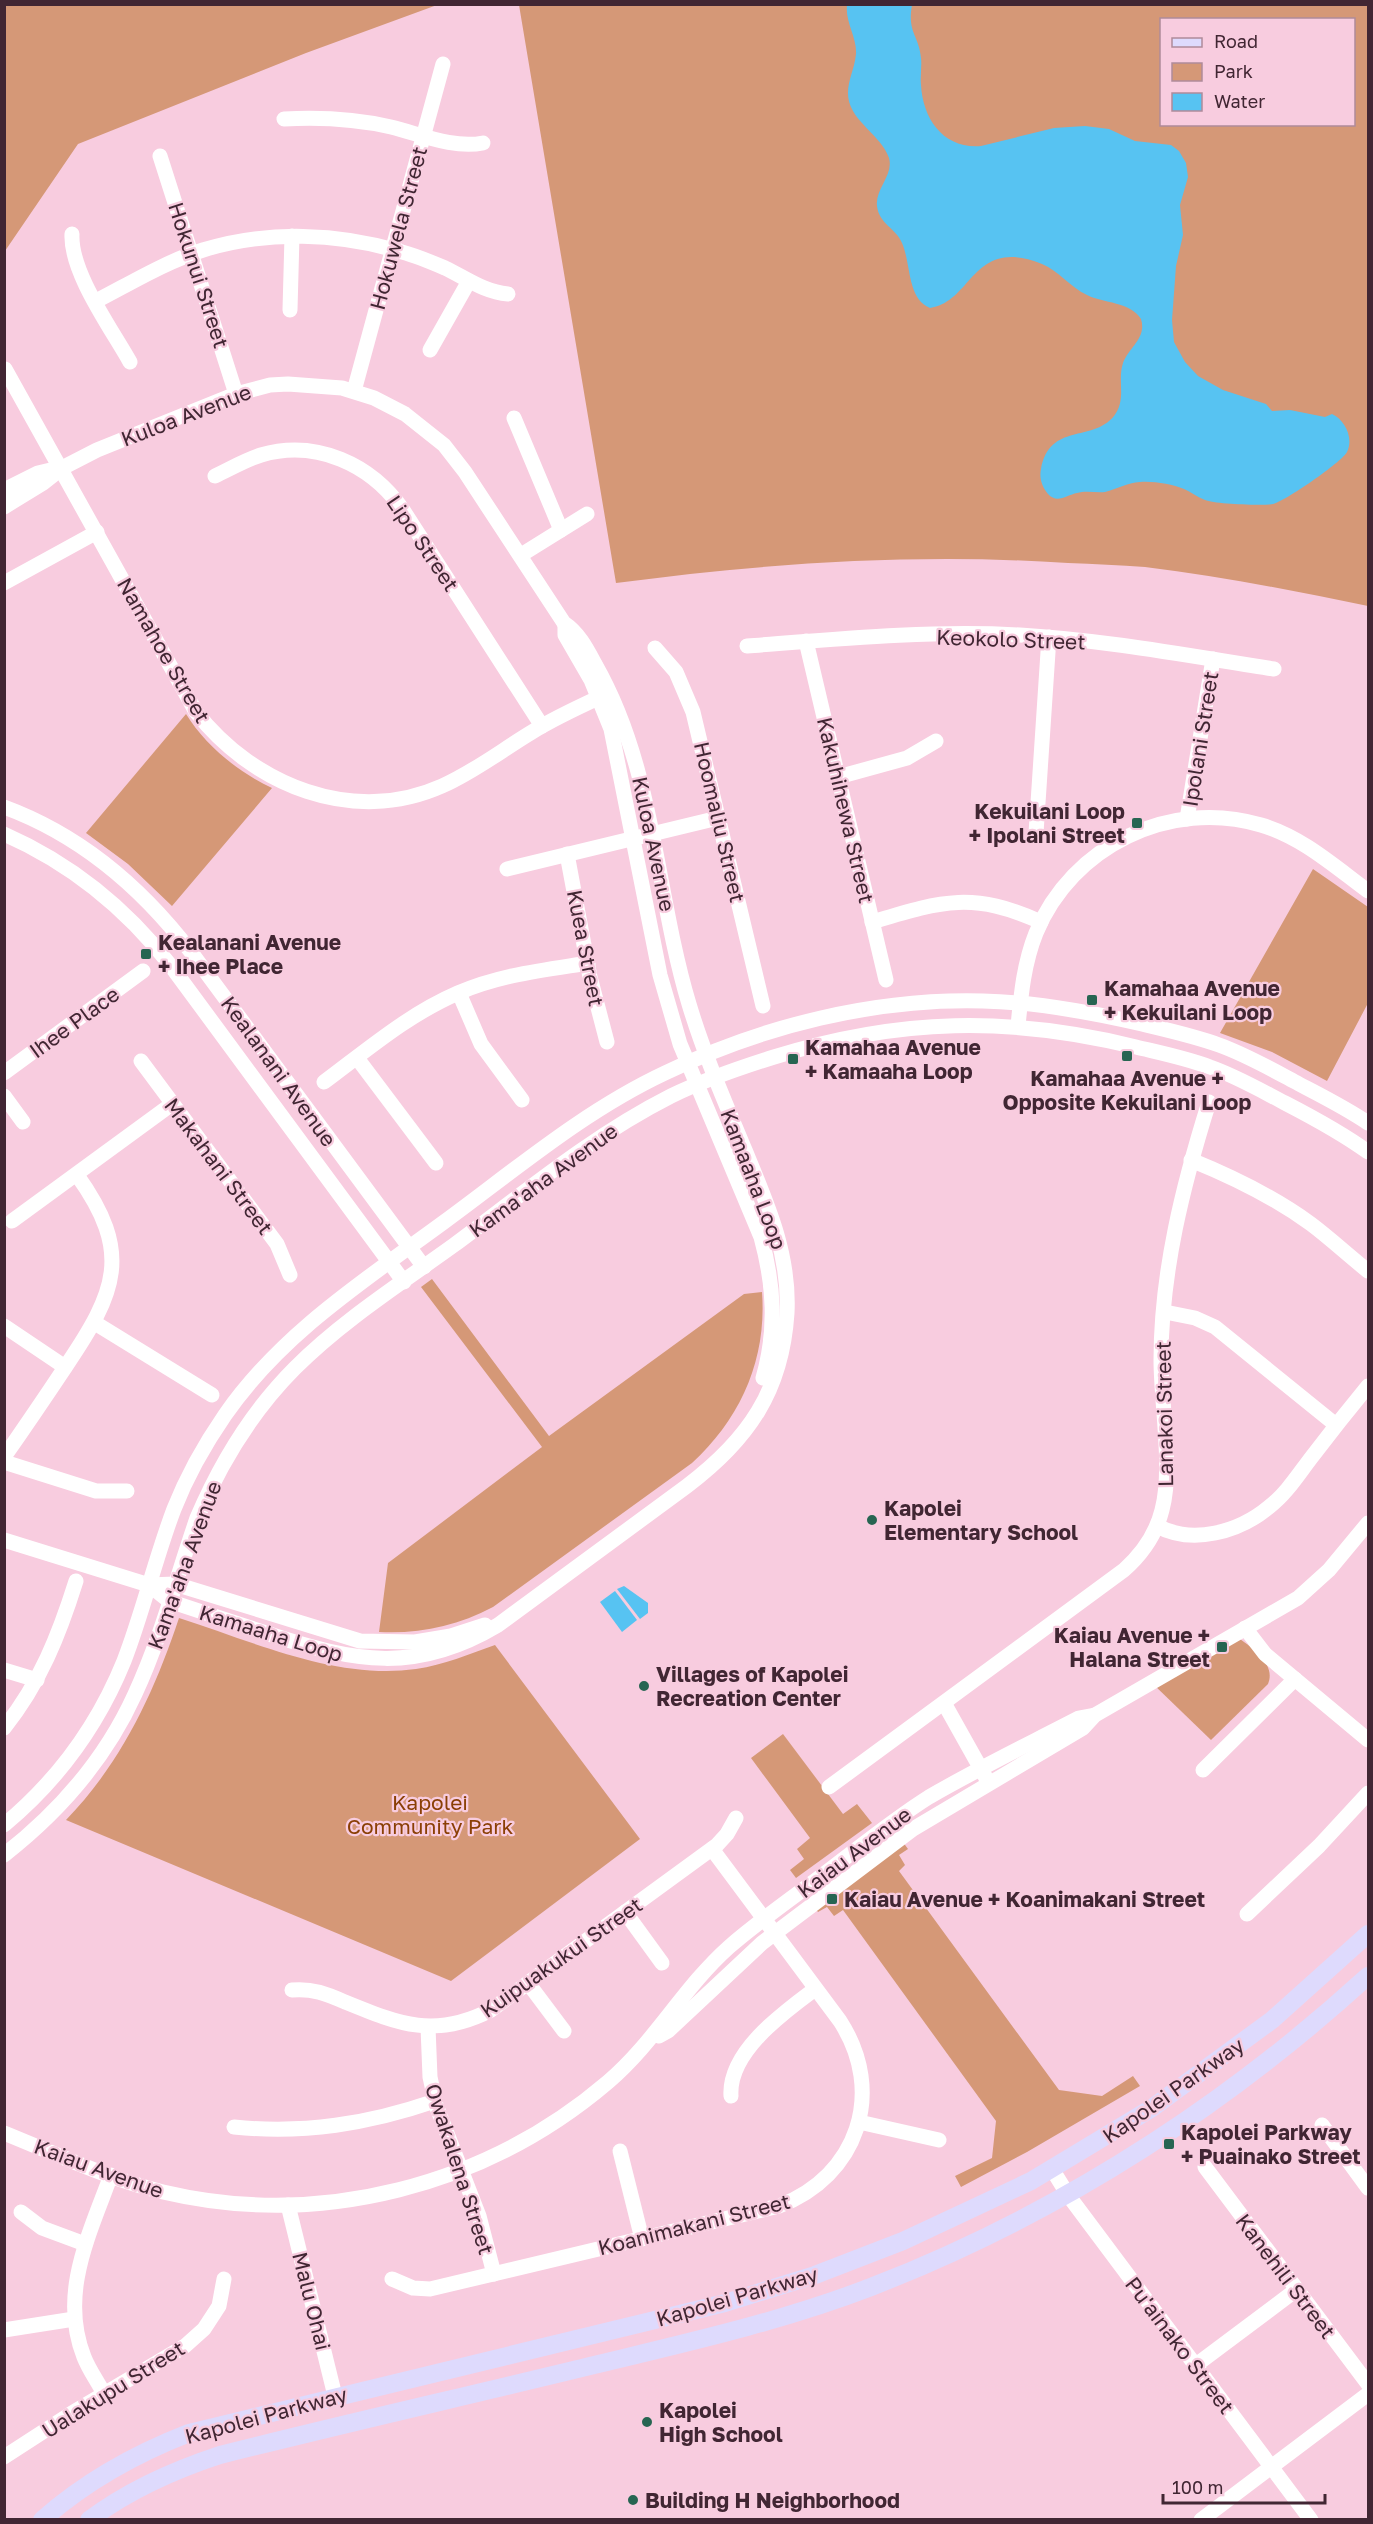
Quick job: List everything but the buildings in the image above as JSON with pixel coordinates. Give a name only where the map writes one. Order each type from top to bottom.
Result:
[{"type":"main road","name":"Kapolei Parkway","points":[[42,2520],[100,2476],[167,2442],[212,2426],[725,2303],[859,2259],[914,2237],[1052,2169],[1152,2108],[1232,2052],[1311,1987],[1368,1934]]},
{"type":"main road","name":"Kapolei Parkway","points":[[89,2520],[138,2489],[199,2462],[732,2332],[779,2318],[915,2269],[1002,2229],[1068,2195],[1128,2159],[1209,2106],[1291,2043],[1368,1976]]},
{"type":"main road","points":[[335,2396],[343,2426]]},
{"type":"street","name":"Hokuwela Street","points":[[354,392],[443,64]]},
{"type":"street","points":[[284,119],[354,121],[464,145],[483,143]]},
{"type":"street","name":"Hokunui Street","points":[[160,156],[236,394]]},
{"type":"street","points":[[72,234],[72,251],[77,269],[130,362]]},
{"type":"street","points":[[290,310],[292,236]]},
{"type":"street","points":[[96,301],[139,278],[193,254],[247,240],[292,236],[337,238],[392,249],[424,259],[494,292],[508,294]]},
{"type":"street","points":[[430,350],[469,281]]},
{"type":"street","name":"Namahoe Street","points":[[5,369],[196,712],[234,753],[257,770],[282,783],[335,798],[370,801],[406,797],[458,779],[542,726],[605,695]]},
{"type":"street","name":"Kuloa Avenue","points":[[4,507],[43,483],[62,468],[130,436],[236,394],[261,387],[288,384],[325,385],[374,398],[405,414],[444,446],[465,472],[564,623],[574,630],[605,695],[637,765],[684,986],[714,1077]]},
{"type":"street","points":[[514,418],[561,530]]},
{"type":"street","name":"Lipo Street","points":[[215,477],[255,457],[290,450],[332,456],[368,472],[387,489],[399,504],[542,726]]},
{"type":"street","name":"Kuloa Avenue","points":[[4,490],[38,473],[62,468]]},
{"type":"street","points":[[521,555],[587,514]]},
{"type":"street","points":[[4,583],[97,532]]},
{"type":"street","name":"Keokolo Street","points":[[747,646],[945,634],[1049,637],[1274,669]]},
{"type":"street","points":[[1036,833],[1049,637]]},
{"type":"street","name":"Kakuhihewa Street","points":[[806,641],[886,980]]},
{"type":"street","name":"Hoomaliu Street","points":[[655,648],[672,665],[688,698],[699,731],[763,1006]]},
{"type":"street","name":"Ipolani Street","points":[[1187,819],[1213,659]]},
{"type":"street","name":"Kuloa Avenue","points":[[605,695],[662,983],[680,1044],[698,1084]]},
{"type":"street","points":[[838,777],[907,758],[936,741]]},
{"type":"street","name":"Kealanani Avenue","points":[[4,807],[56,831],[92,854],[126,880],[158,911],[191,952],[424,1267]]},
{"type":"street","points":[[507,869],[718,818]]},
{"type":"street","points":[[1018,1026],[1026,963],[1041,922],[1050,905],[1070,879],[1100,852],[1135,832],[1166,822],[1187,819],[1230,819],[1276,830],[1305,845],[1368,891]]},
{"type":"street","name":"Kealanani Avenue","points":[[4,834],[44,853],[84,878],[140,928],[171,966],[404,1282]]},
{"type":"street","name":"Kuea Street","points":[[567,854],[588,963],[607,1042]]},
{"type":"street","points":[[872,922],[929,905],[967,901],[1001,906],[1041,922]]},
{"type":"street","points":[[324,1082],[416,1015],[459,993],[508,976],[588,963]]},
{"type":"street","name":"Ihee Place","points":[[4,1073],[142,971]]},
{"type":"street","points":[[459,993],[481,1044],[522,1100]]},
{"type":"street","name":"Kama'aha Avenue","points":[[4,1825],[43,1789],[89,1730],[123,1662],[174,1509],[185,1484],[211,1436],[260,1371],[298,1332],[389,1263],[579,1122],[635,1088],[706,1055],[788,1028],[851,1012],[949,1002],[1020,1003],[1109,1016],[1219,1045],[1254,1060],[1344,1107],[1368,1123]]},
{"type":"street","name":"Kama'aha Avenue","points":[[4,1856],[61,1805],[109,1742],[145,1671],[207,1494],[231,1449],[261,1406],[314,1350],[592,1142],[647,1109],[714,1077],[795,1051],[855,1036],[950,1025],[1018,1026],[1104,1039],[1211,1067],[1244,1081],[1332,1128],[1368,1152]]},
{"type":"street","points":[[357,1058],[436,1163]]},
{"type":"street","name":"Makahani Street","points":[[141,1061],[278,1244],[290,1275]]},
{"type":"street","name":"Kamaaha Loop","points":[[149,1585],[169,1601],[317,1649],[348,1657],[372,1659],[416,1657],[453,1648],[478,1637],[695,1480],[730,1448],[756,1418],[772,1382],[785,1331],[787,1289],[781,1247],[769,1208],[714,1077]]},
{"type":"street","name":"Kamaaha Loop","points":[[698,1084],[761,1237],[772,1288],[773,1324],[768,1361],[755,1396],[730,1448]]},
{"type":"street","points":[[4,1096],[23,1122]]},
{"type":"street","name":"Lanakoi Street","points":[[830,1787],[1124,1570],[1142,1552],[1157,1526],[1163,1509],[1166,1486],[1161,1359],[1172,1246],[1191,1160],[1209,1101]]},
{"type":"street","points":[[12,1221],[172,1104]]},
{"type":"street","points":[[1191,1160],[1237,1180],[1286,1207],[1326,1235],[1368,1272]]},
{"type":"street","points":[[4,1457],[95,1323],[110,1281],[109,1239],[101,1212],[77,1175]]},
{"type":"street","points":[[1165,1312],[1195,1318],[1215,1327],[1336,1425]]},
{"type":"street","points":[[95,1323],[212,1395]]},
{"type":"street","points":[[4,1326],[65,1367]]},
{"type":"street","points":[[1157,1526],[1178,1534],[1201,1535],[1233,1528],[1251,1520],[1278,1499],[1368,1386]]},
{"type":"street","points":[[4,1462],[96,1491],[127,1491]]},
{"type":"street","name":"Kaiau Avenue","points":[[4,2133],[136,2185],[189,2198],[242,2204],[323,2204],[376,2196],[461,2171],[513,2147],[564,2116],[610,2080],[651,2040],[661,2024],[727,1948],[904,1814],[929,1798],[985,1776],[1083,1728],[1095,1715],[1309,1589],[1329,1570],[1368,1523]]},
{"type":"street","points":[[4,1540],[149,1585]]},
{"type":"street","points":[[4,1728],[37,1680],[60,1632],[76,1581]]},
{"type":"street","name":"Kamaaha Loop","points":[[149,1585],[175,1584],[342,1637],[379,1643],[434,1640],[504,1619]]},
{"type":"street","points":[[1245,1628],[1265,1654],[1368,1740]]},
{"type":"street","points":[[4,1670],[37,1680]]},
{"type":"street","points":[[1203,1770],[1295,1678]]},
{"type":"street","points":[[944,1703],[985,1776]]},
{"type":"street","name":"Kaiau Avenue","points":[[651,2040],[668,2031],[741,1961],[774,1934],[985,1776]]},
{"type":"street","points":[[1247,1914],[1319,1846],[1368,1793]]},
{"type":"street","name":"Kuipuakukui Street","points":[[292,1990],[320,1992],[395,2022],[428,2027],[455,2024],[479,2016],[712,1849],[727,1834],[736,1818]]},
{"type":"street","name":"Koanimakani Street","points":[[392,2279],[413,2288],[430,2289],[779,2206],[803,2195],[824,2180],[841,2161],[859,2122],[862,2085],[858,2058],[847,2033],[712,1849]]},
{"type":"street","points":[[625,1912],[662,1963]]},
{"type":"street","points":[[528,1983],[564,2031]]},
{"type":"street","points":[[731,2096],[733,2075],[757,2038],[779,2016],[815,1989]]},
{"type":"street","name":"Owakalena Street","points":[[428,2027],[429,2077],[435,2101],[479,2216],[494,2274]]},
{"type":"street","points":[[234,2127],[282,2130],[333,2127],[385,2117],[435,2101]]},
{"type":"street","points":[[859,2122],[939,2140]]},
{"type":"street","points":[[1322,2125],[1368,2188]]},
{"type":"street","points":[[620,2151],[642,2239]]},
{"type":"street","name":"Kanehili Street","points":[[1205,2167],[1368,2384]]},
{"type":"street","name":"Pu'ainako Street","points":[[1052,2169],[1068,2195],[1311,2520]]},
{"type":"street","points":[[104,2394],[85,2361],[74,2319],[75,2279],[85,2244],[111,2175]]},
{"type":"street","name":"Malu Ohai","points":[[288,2205],[335,2396]]},
{"type":"street","points":[[21,2212],[31,2222],[42,2228],[85,2244]]},
{"type":"street","name":"Ualakupu Street","points":[[4,2457],[104,2394],[174,2354],[195,2338],[219,2306],[224,2279]]},
{"type":"street","points":[[1196,2365],[1296,2290]]},
{"type":"street","points":[[4,2330],[74,2319]]},
{"type":"street","points":[[1201,2520],[1368,2394]]},
{"type":"green space","points":[[5,4],[437,5],[306,53],[78,144],[5,251]]},
{"type":"green space","points":[[519,5],[1368,5],[1368,606],[1229,579],[1145,567],[1011,560],[842,562],[616,583]]},
{"type":"green space","points":[[186,714],[203,737],[224,757],[259,782],[272,788],[172,906],[128,864],[86,833]]},
{"type":"green space","points":[[1313,869],[1368,907],[1368,1003],[1327,1081],[1272,1052],[1220,1033]]},
{"type":"green space","points":[[432,1279],[549,1436],[744,1294],[762,1292],[760,1341],[755,1364],[737,1407],[724,1427],[692,1463],[493,1607],[452,1624],[409,1632],[379,1632],[388,1563],[542,1447],[421,1287]]},
{"type":"green space","name":"Kapolei Community Park","points":[[179,1618],[296,1657],[356,1669],[386,1671],[416,1669],[446,1662],[495,1645],[640,1839],[451,1981],[66,1820],[104,1775],[134,1725],[159,1673]]},
{"type":"green space","points":[[1240,1639],[1266,1664],[1270,1677],[1268,1684],[1211,1740],[1152,1683]]},
{"type":"green space","points":[[783,1734],[843,1814],[857,1804],[872,1823],[796,1878],[790,1870],[804,1859],[797,1849],[810,1838],[751,1758]]},
{"type":"green space","points":[[900,1838],[908,1849],[899,1855],[905,1865],[899,1871],[1059,2090],[1102,2096],[1133,2076],[1140,2086],[1027,2152],[961,2187],[955,2176],[992,2158],[996,2121],[843,1910],[834,1916],[827,1907],[818,1912],[811,1903]]},
{"type":"water","points":[[847,5],[912,5],[911,22],[920,50],[921,85],[926,110],[938,130],[956,143],[981,146],[1054,128],[1085,126],[1109,129],[1135,141],[1171,145],[1179,151],[1186,163],[1188,177],[1180,205],[1183,235],[1176,266],[1172,320],[1174,342],[1185,362],[1198,376],[1223,390],[1266,404],[1272,411],[1290,410],[1325,417],[1332,414],[1337,417],[1349,435],[1349,447],[1343,457],[1300,489],[1273,504],[1210,501],[1179,487],[1151,482],[1140,482],[1105,492],[1080,492],[1058,499],[1051,497],[1044,488],[1040,472],[1046,454],[1062,439],[1095,429],[1114,416],[1121,397],[1121,370],[1126,357],[1142,332],[1141,319],[1131,309],[1081,292],[1042,264],[1019,258],[1001,258],[987,264],[956,295],[944,303],[930,308],[917,297],[902,243],[878,212],[877,200],[889,170],[889,158],[882,145],[853,111],[848,96],[856,48]]},
{"type":"water","points":[[624,1586],[648,1603],[648,1613],[640,1619],[617,1589]]},
{"type":"water","points":[[615,1591],[637,1620],[622,1632],[600,1602]]},
{"type":"place","name":"Kekuilani Loop + Ipolani Street","points":[[1137,823]]},
{"type":"place","name":"Kealanani Avenue + Ihee Place","points":[[146,954]]},
{"type":"place","name":"Kamahaa Avenue + Kekuilani Loop","points":[[1092,1000]]},
{"type":"place","name":"Kamahaa Avenue + Opposite Kekuilani Loop","points":[[1127,1056]]},
{"type":"place","name":"Kamahaa Avenue + Kamaaha Loop","points":[[793,1059]]},
{"type":"place","name":"Kapolei Elementary School","points":[[872,1520]]},
{"type":"place","name":"Kaiau Avenue + Halana Street","points":[[1222,1647]]},
{"type":"place","name":"Villages of Kapolei Recreation Center","points":[[644,1686]]},
{"type":"place","name":"Kaiau Avenue + Koanimakani Street","points":[[832,1899]]},
{"type":"place","name":"Kapolei Parkway + Puainako Street","points":[[1169,2144]]},
{"type":"place","name":"Kapolei High School","points":[[647,2422]]},
{"type":"place","name":"Building H Neighborhood","points":[[633,2500]]}]
